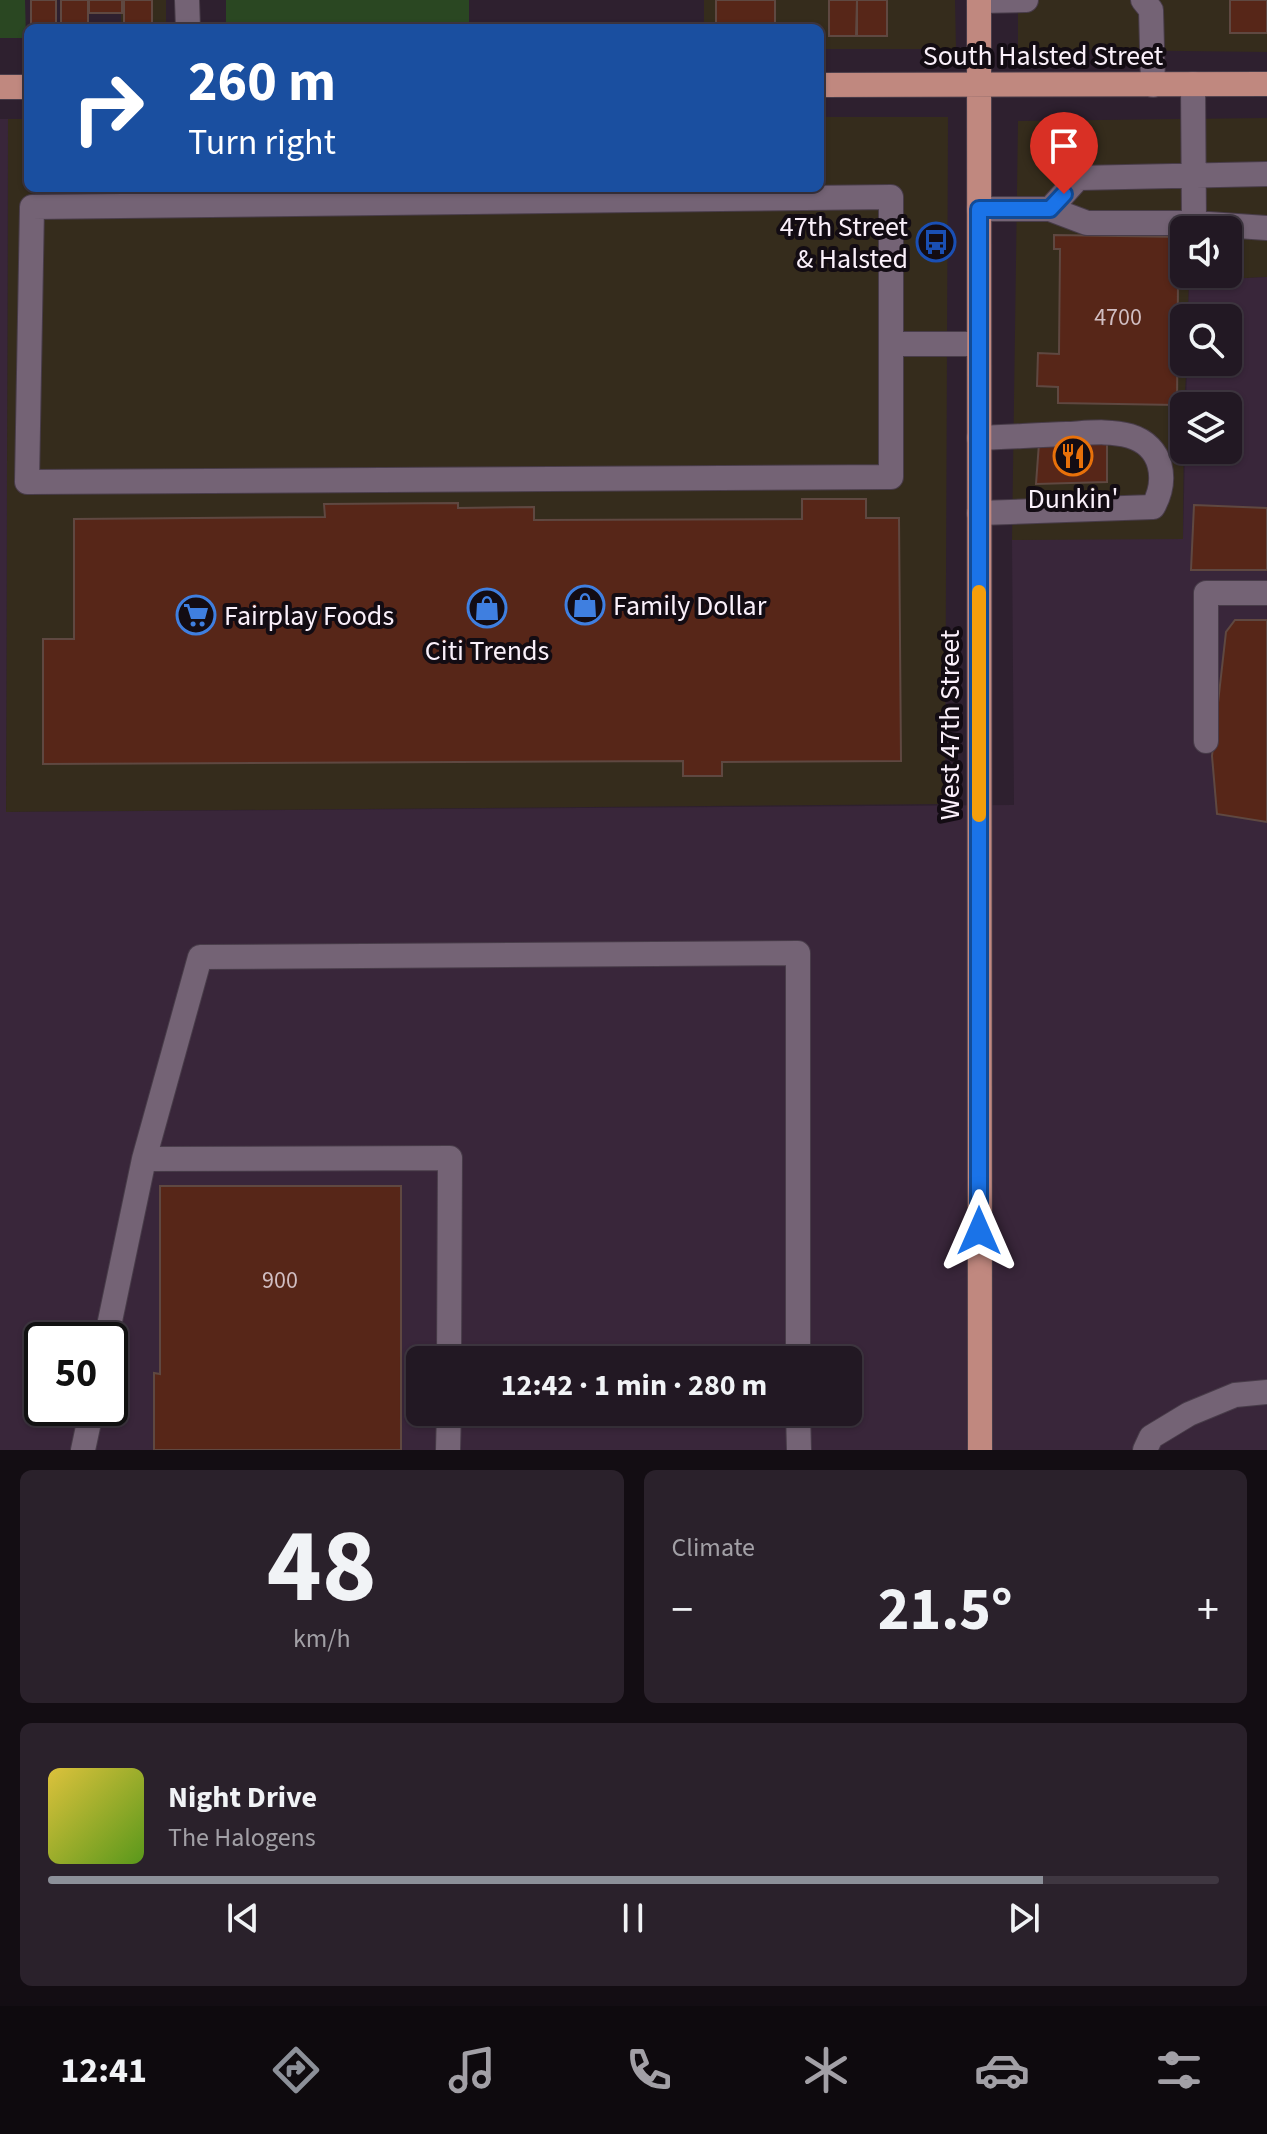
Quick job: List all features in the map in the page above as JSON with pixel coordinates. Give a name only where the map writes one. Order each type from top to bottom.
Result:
[{"type":"main road","name":"West 47th Street","points":[[979,1],[980,1450]]},
{"type":"main road","name":"South Halsted Street","points":[[824,85],[1267,84]]},
{"type":"main road","points":[[0,87],[24,87]]},
{"type":"street","points":[[187,0],[188,24]]},
{"type":"street","points":[[979,1],[1026,0]]},
{"type":"street","points":[[1143,0],[1151,10],[1153,85]]},
{"type":"street","points":[[1193,84],[1194,216]]},
{"type":"street","points":[[1050,209],[1078,178],[1267,174]]},
{"type":"street","points":[[891,197],[892,344],[891,477],[27,482],[32,207],[891,197]]},
{"type":"street","points":[[979,209],[1050,209],[1087,223],[1170,223]]},
{"type":"street","points":[[1242,226],[1267,228]]},
{"type":"street","points":[[892,344],[979,344]]},
{"type":"street","points":[[979,438],[1107,432],[1132,436],[1150,449],[1163,468],[1161,493],[1153,507],[979,513]]},
{"type":"street","points":[[1206,741],[1206,593],[1267,593]]},
{"type":"street","points":[[110,1322],[144,1159],[200,957],[798,953],[798,1346]]},
{"type":"street","points":[[144,1159],[450,1158],[449,1346]]},
{"type":"street","points":[[1145,1450],[1151,1437],[1189,1414],[1235,1395],[1267,1392]]},
{"type":"street","points":[[83,1450],[88,1426]]},
{"type":"street","points":[[448,1450],[449,1426]]},
{"type":"street","points":[[798,1426],[799,1450]]},
{"type":"shaded area","points":[[121,0],[166,0],[166,24],[121,24]]},
{"type":"shaded area","points":[[704,0],[955,0],[956,49],[824,49],[824,24],[704,24]]},
{"type":"shaded area","points":[[1018,0],[1267,0],[1267,52],[1018,49]]},
{"type":"shaded area","points":[[824,117],[948,117],[945,804],[6,812],[8,119],[24,119],[24,192],[824,192]]},
{"type":"shaded area","points":[[1267,118],[1267,277],[1242,278],[1242,216],[1170,216],[1170,288],[1189,288],[1188,304],[1170,304],[1170,376],[1186,376],[1185,392],[1170,392],[1170,464],[1184,464],[1183,540],[1012,540],[1018,121]]},
{"type":"shaded area","points":[[0,119],[8,119],[6,812],[1014,805],[1012,540],[1183,539],[1185,464],[1242,464],[1242,392],[1186,392],[1187,376],[1242,376],[1242,304],[1188,304],[1189,288],[1242,288],[1242,278],[1267,277],[1267,1450],[0,1450]]},
{"type":"green space","points":[[0,0],[25,0],[24,38],[0,38]]},
{"type":"green space","points":[[226,0],[469,0],[469,24],[226,24]]},
{"type":"building","points":[[31,0],[56,0],[56,24],[31,24]]},
{"type":"building","points":[[61,0],[88,0],[88,24],[61,24]]},
{"type":"building","points":[[89,0],[122,0],[122,13],[89,13]]},
{"type":"building","points":[[124,0],[152,0],[152,24],[124,24]]},
{"type":"building","points":[[716,0],[775,0],[775,24],[716,24]]},
{"type":"building","points":[[829,0],[857,0],[856,36],[829,36]]},
{"type":"building","points":[[857,0],[887,0],[887,36],[857,36]]},
{"type":"building","points":[[1230,0],[1267,0],[1267,33],[1230,33]]},
{"type":"building","points":[[1054,235],[1170,237],[1170,288],[1178,288],[1178,304],[1170,304],[1170,376],[1177,376],[1177,392],[1170,392],[1170,405],[1058,403],[1058,387],[1037,386],[1038,353],[1059,354],[1060,249],[1054,249]]},
{"type":"building","name":"Dunkin'","points":[[1039,443],[1107,444],[1107,482],[1036,484]]},
{"type":"building","points":[[802,499],[866,499],[866,518],[899,518],[901,761],[722,762],[722,776],[683,776],[683,761],[43,764],[43,639],[74,639],[74,519],[325,517],[324,504],[458,503],[458,508],[534,507],[534,520],[802,519]]},
{"type":"building","points":[[1194,505],[1267,508],[1267,570],[1191,570]]},
{"type":"building","points":[[1235,620],[1267,620],[1267,822],[1217,814],[1212,756],[1226,632]]},
{"type":"building","points":[[160,1186],[401,1186],[401,1450],[154,1450],[154,1373],[160,1374]]},
{"type":"slow traffic","points":[[979,592],[979,815]]},
{"type":"place","name":"47th Street & Halsted","points":[[936,242]]},
{"type":"place","name":"Dunkin'","points":[[1073,456]]},
{"type":"place","name":"Family Dollar","points":[[585,605]]},
{"type":"place","name":"Citi Trends","points":[[487,608]]},
{"type":"place","name":"Fairplay Foods","points":[[196,615]]},
{"type":"route","points":[[979,1231],[979,209],[1050,209],[1064,194]]}]
